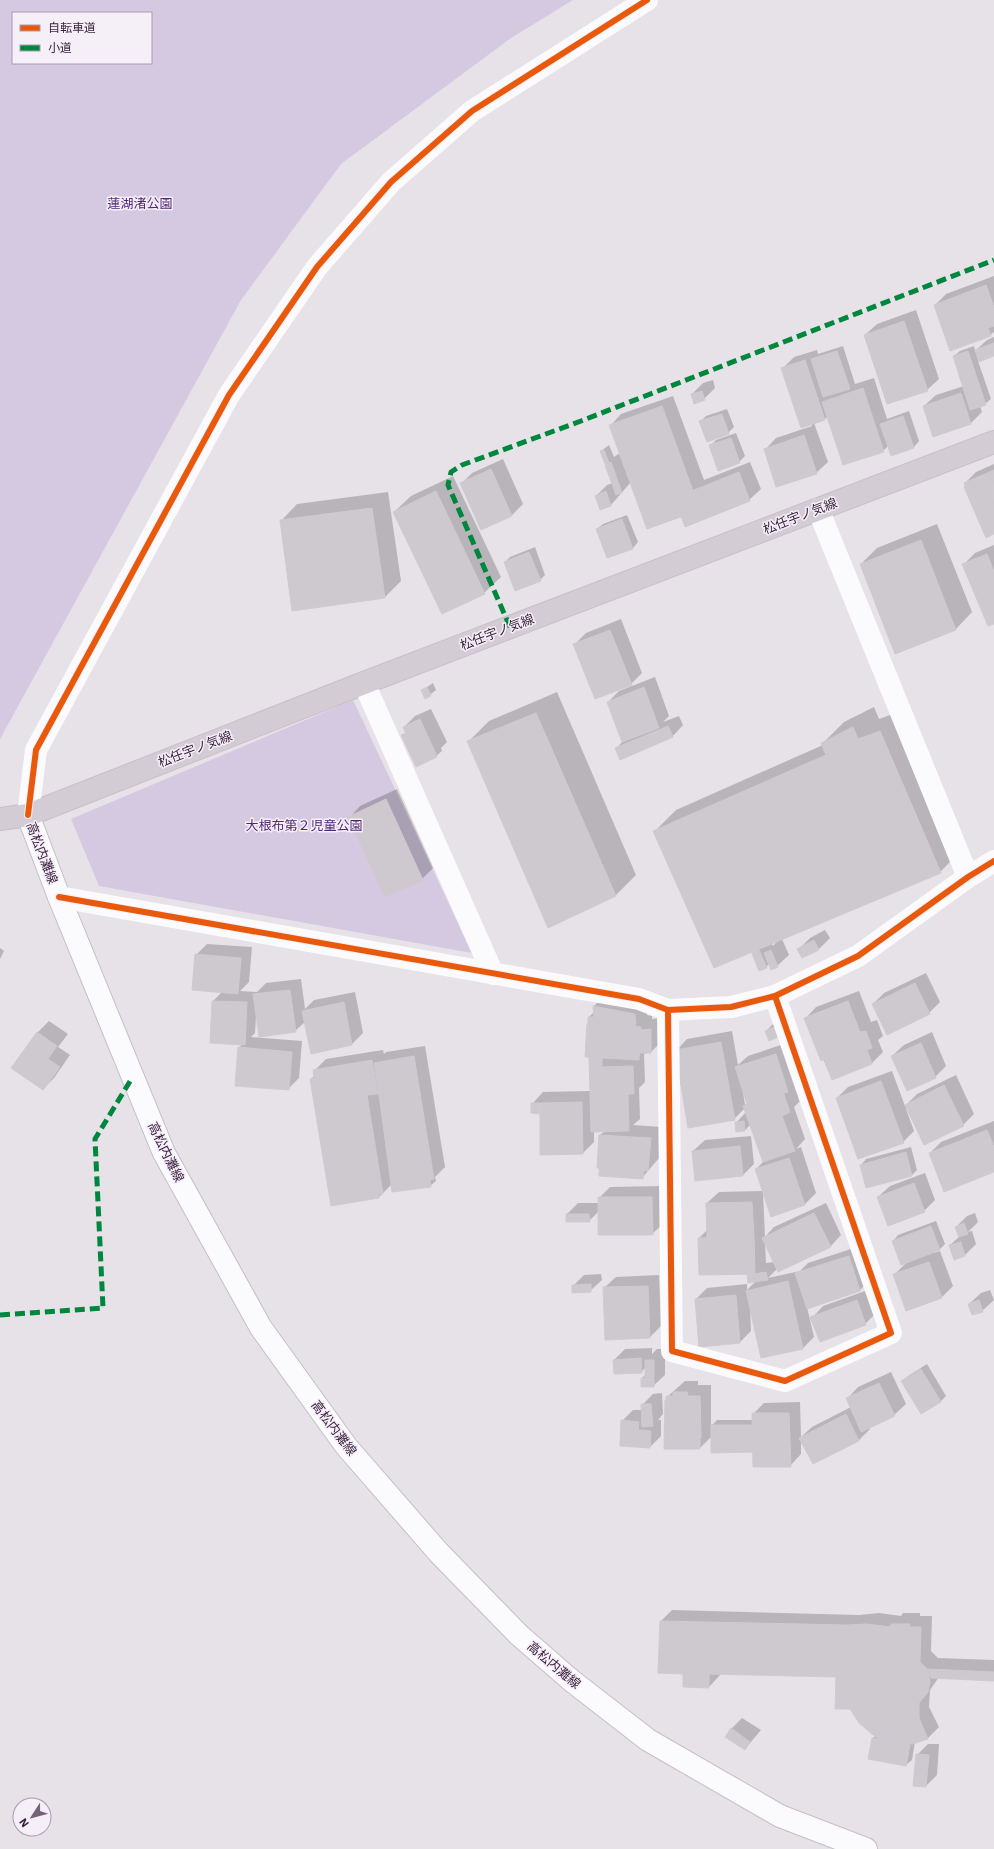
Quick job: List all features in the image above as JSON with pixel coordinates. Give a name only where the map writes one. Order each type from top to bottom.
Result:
[{"type":"main road","name":"松任宇ノ気線","points":[[0,819],[28,815],[364,683],[994,442]]},
{"type":"street","points":[[28,815],[36,750],[229,395],[317,267],[391,182],[472,111],[647,0]]},
{"type":"street","points":[[818,509],[968,877]]},
{"type":"street","points":[[364,683],[493,974]]},
{"type":"street","name":"高松内灘線","points":[[28,815],[59,897],[164,1153],[261,1328],[346,1446],[439,1553],[519,1635],[572,1681],[648,1740],[780,1816],[866,1849]]},
{"type":"street","points":[[59,897],[639,999],[668,1010],[731,1007],[775,996],[858,956],[994,860]]},
{"type":"street","points":[[668,1010],[672,1351],[785,1381],[891,1333],[775,996]]},
{"type":"green space","name":"蓮湖渚公園","points":[[0,0],[573,0],[511,38],[341,164],[241,300],[0,739]]},
{"type":"green space","name":"大根布第２児童公園","points":[[353,700],[472,953],[99,886],[71,819]]},
{"type":"building","points":[[986,285],[994,307],[994,326],[988,328],[991,336],[950,351],[934,305]]},
{"type":"building","points":[[904,321],[928,391],[887,404],[864,335]]},
{"type":"building","points":[[994,343],[994,356],[979,362],[975,350]]},
{"type":"building","points":[[837,351],[850,389],[823,397],[811,359]]},
{"type":"building","points":[[968,351],[986,405],[970,410],[953,356]]},
{"type":"building","points":[[805,360],[825,420],[801,428],[781,368]]},
{"type":"building","points":[[863,388],[884,452],[843,465],[822,402]]},
{"type":"building","points":[[702,391],[705,400],[694,404],[691,394]]},
{"type":"building","points":[[961,393],[971,424],[933,437],[923,406]]},
{"type":"building","points":[[662,406],[700,510],[647,529],[609,425]]},
{"type":"building","points":[[722,414],[729,434],[707,442],[699,421]]},
{"type":"building","points":[[903,416],[914,448],[891,456],[880,424]]},
{"type":"building","points":[[804,435],[817,474],[776,487],[764,449]]},
{"type":"building","points":[[731,438],[740,463],[718,471],[709,445]]},
{"type":"building","points":[[604,450],[609,463],[605,464],[600,451]]},
{"type":"building","points":[[611,462],[622,493],[616,495],[605,465]]},
{"type":"building","points":[[491,469],[512,516],[481,530],[460,483]]},
{"type":"building","points":[[994,470],[994,498],[974,506],[964,483]]},
{"type":"building","points":[[739,472],[750,501],[685,527],[674,498]]},
{"type":"building","points":[[988,477],[991,486],[994,484],[994,534],[986,538],[964,487]]},
{"type":"building","points":[[436,491],[485,594],[442,614],[393,512]]},
{"type":"building","points":[[606,491],[611,506],[600,510],[595,496]]},
{"type":"building","points":[[372,508],[385,598],[292,611],[280,520]]},
{"type":"building","points":[[622,519],[633,549],[607,558],[596,529]]},
{"type":"building","points":[[921,540],[956,630],[895,654],[860,564]]},
{"type":"building","points":[[529,552],[541,581],[515,591],[504,562]]},
{"type":"building","points":[[987,554],[994,572],[994,624],[988,626],[962,564]]},
{"type":"building","points":[[610,630],[632,685],[595,699],[573,644]]},
{"type":"building","points":[[427,687],[431,696],[425,699],[421,690]]},
{"type":"building","points":[[644,687],[659,728],[622,742],[607,702]]},
{"type":"building","points":[[536,713],[616,896],[548,928],[467,741]]},
{"type":"building","points":[[420,719],[436,754],[419,762],[403,727]]},
{"type":"building","points":[[422,726],[437,757],[416,767],[401,735]]},
{"type":"building","points":[[668,726],[673,737],[620,760],[615,748]]},
{"type":"building","points":[[853,727],[858,739],[880,731],[941,873],[714,968],[653,831],[826,755],[821,743]]},
{"type":"building","points":[[386,799],[423,880],[385,897],[348,817]]},
{"type":"building","points":[[814,940],[819,950],[802,958],[797,949]]},
{"type":"building","points":[[758,948],[767,968],[759,971],[751,951]]},
{"type":"building","points":[[771,950],[778,967],[771,970],[764,953]]},
{"type":"building","points":[[195,954],[241,958],[238,994],[192,990]]},
{"type":"building","points":[[915,983],[930,1014],[887,1035],[872,1004]]},
{"type":"building","points":[[290,990],[296,1032],[259,1037],[253,994]]},
{"type":"building","points":[[212,1001],[247,1002],[245,1045],[210,1043]]},
{"type":"building","points":[[848,1001],[860,1032],[866,1031],[872,1048],[867,1050],[872,1064],[832,1080],[824,1059],[821,1061],[804,1018]]},
{"type":"building","points":[[344,1002],[352,1045],[311,1054],[302,1011]]},
{"type":"building","points":[[593,1006],[635,1014],[636,1030],[651,1029],[651,1053],[588,1053],[588,1017],[594,1017]]},
{"type":"building","points":[[587,1024],[641,1027],[639,1060],[585,1057]]},
{"type":"building","points":[[774,1027],[778,1037],[769,1041],[765,1031]]},
{"type":"building","points":[[37,1032],[57,1046],[48,1059],[60,1067],[43,1090],[11,1068]]},
{"type":"building","points":[[721,1042],[735,1120],[688,1128],[675,1050]]},
{"type":"building","points":[[921,1043],[936,1078],[907,1091],[891,1056]]},
{"type":"building","points":[[238,1047],[292,1052],[289,1090],[235,1086]]},
{"type":"building","points":[[776,1054],[788,1092],[747,1104],[735,1067]]},
{"type":"building","points":[[414,1056],[434,1179],[393,1186],[374,1063]]},
{"type":"building","points":[[602,1056],[602,1067],[633,1066],[634,1094],[628,1094],[629,1131],[591,1132],[589,1057]]},
{"type":"building","points":[[372,1060],[378,1094],[367,1095],[383,1194],[335,1202],[313,1070]]},
{"type":"building","points":[[415,1067],[431,1187],[392,1192],[376,1071]]},
{"type":"building","points":[[358,1071],[379,1198],[331,1206],[310,1079]]},
{"type":"building","points":[[881,1081],[904,1143],[858,1159],[836,1098]]},
{"type":"building","points":[[944,1085],[964,1126],[924,1145],[905,1105]]},
{"type":"building","points":[[783,1092],[790,1112],[782,1116],[795,1151],[763,1162],[743,1106]]},
{"type":"building","points":[[582,1102],[583,1154],[540,1155],[540,1103]]},
{"type":"building","points":[[531,1103],[540,1103],[540,1114],[531,1113]]},
{"type":"building","points":[[744,1121],[745,1131],[736,1132],[735,1122]]},
{"type":"building","points":[[987,1130],[994,1147],[994,1172],[944,1192],[929,1153]]},
{"type":"building","points":[[599,1135],[651,1138],[648,1171],[597,1168]]},
{"type":"building","points":[[601,1144],[645,1146],[643,1179],[599,1176]]},
{"type":"building","points":[[740,1146],[743,1176],[695,1181],[692,1151]]},
{"type":"building","points":[[906,1152],[912,1176],[866,1188],[860,1165]]},
{"type":"building","points":[[789,1158],[805,1205],[771,1217],[755,1169]]},
{"type":"building","points":[[914,1183],[925,1212],[888,1226],[877,1197]]},
{"type":"building","points":[[598,1197],[652,1197],[653,1235],[598,1235]]},
{"type":"building","points":[[752,1202],[754,1236],[707,1238],[706,1203]]},
{"type":"building","points":[[814,1213],[831,1247],[778,1272],[762,1238]]},
{"type":"building","points":[[566,1214],[589,1214],[590,1222],[566,1222]]},
{"type":"building","points":[[964,1223],[968,1234],[959,1237],[955,1227]]},
{"type":"building","points":[[931,1226],[940,1250],[901,1265],[892,1241]]},
{"type":"building","points":[[754,1236],[755,1274],[699,1275],[698,1238]]},
{"type":"building","points":[[961,1242],[965,1256],[954,1260],[949,1245]]},
{"type":"building","points":[[849,1256],[860,1291],[807,1309],[795,1273]]},
{"type":"building","points":[[929,1262],[942,1298],[906,1311],[893,1274]]},
{"type":"building","points":[[766,1272],[768,1280],[748,1283],[747,1275]]},
{"type":"building","points":[[788,1281],[803,1349],[761,1358],[746,1291]]},
{"type":"building","points":[[591,1284],[591,1292],[572,1293],[572,1285]]},
{"type":"building","points":[[648,1286],[650,1338],[605,1340],[603,1287]]},
{"type":"building","points":[[736,1295],[740,1343],[699,1347],[695,1299]]},
{"type":"building","points":[[857,1300],[866,1325],[820,1342],[810,1317]]},
{"type":"building","points":[[979,1300],[983,1312],[972,1315],[968,1304]]},
{"type":"building","points":[[641,1358],[642,1373],[614,1374],[613,1360]]},
{"type":"building","points":[[645,1360],[654,1360],[654,1377],[645,1377]]},
{"type":"building","points":[[921,1369],[941,1402],[921,1414],[901,1381]]},
{"type":"building","points":[[641,1378],[654,1378],[654,1387],[641,1387]]},
{"type":"building","points":[[879,1383],[895,1416],[861,1432],[846,1398]]},
{"type":"building","points":[[673,1392],[687,1392],[688,1396],[700,1396],[701,1438],[667,1438],[666,1396],[673,1396]]},
{"type":"building","points":[[665,1400],[700,1403],[700,1449],[664,1449]]},
{"type":"building","points":[[641,1404],[651,1404],[653,1426],[642,1427]]},
{"type":"building","points":[[752,1413],[789,1413],[791,1467],[753,1467]]},
{"type":"building","points":[[846,1414],[859,1441],[813,1464],[799,1438]]},
{"type":"building","points":[[621,1420],[639,1422],[638,1430],[651,1431],[650,1448],[620,1446]]},
{"type":"building","points":[[711,1425],[752,1425],[753,1452],[711,1453]]},
{"type":"building","points":[[660,1621],[847,1625],[867,1624],[891,1627],[891,1624],[910,1624],[909,1627],[921,1627],[920,1662],[927,1669],[930,1682],[928,1692],[919,1703],[919,1718],[928,1739],[912,1744],[895,1743],[879,1739],[859,1723],[850,1709],[835,1709],[836,1677],[709,1674],[709,1688],[683,1687],[683,1674],[658,1673]]},
{"type":"building","points":[[927,1669],[994,1672],[994,1681],[931,1678]]},
{"type":"building","points":[[731,1728],[750,1742],[745,1750],[725,1737]]},
{"type":"building","points":[[872,1738],[910,1745],[906,1766],[868,1759]]},
{"type":"building","points":[[916,1754],[929,1755],[926,1787],[913,1786]]},
{"type":"marked path","points":[[510,627],[448,485],[451,472],[462,465],[581,421],[994,260]]},
{"type":"marked path","points":[[0,1315],[103,1308],[95,1139],[132,1078]]},
{"type":"cycle path","points":[[28,815],[36,750],[229,395],[317,267],[391,182],[472,111],[647,0]]},
{"type":"cycle path","points":[[59,897],[639,999],[668,1010],[731,1007],[775,996],[858,956],[968,877],[994,861]]},
{"type":"cycle path","points":[[668,1010],[672,1351],[785,1381],[891,1333],[775,996]]}]
